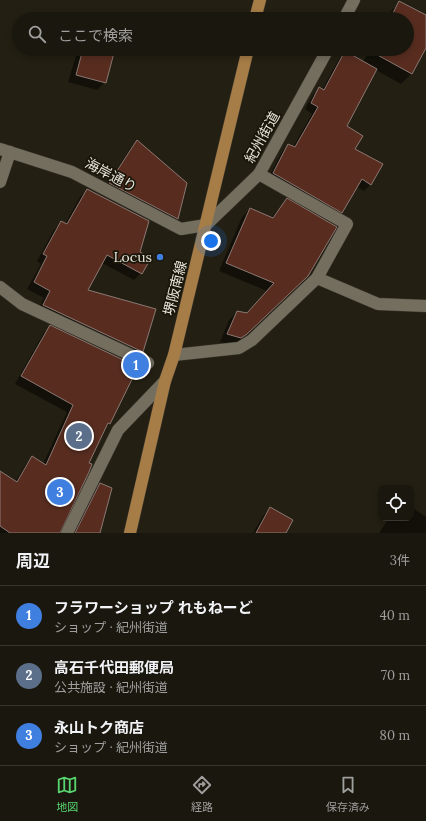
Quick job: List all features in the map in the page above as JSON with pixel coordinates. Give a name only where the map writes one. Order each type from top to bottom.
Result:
[{"type":"main road","points":[[257,12],[260,0]]},
{"type":"main road","name":"堺阪南線","points":[[130,533],[165,381],[174,355],[246,56]]},
{"type":"street","points":[[348,12],[354,0]]},
{"type":"street","name":"紀州街道","points":[[206,225],[259,174],[324,56]]},
{"type":"street","points":[[0,182],[5,151]]},
{"type":"street","name":"海岸通り","points":[[5,151],[72,172],[181,229],[206,225]]},
{"type":"street","points":[[174,355],[239,348],[252,340],[317,278],[347,224],[259,174]]},
{"type":"street","points":[[317,278],[378,304],[426,306]]},
{"type":"street","points":[[0,288],[22,304],[148,363]]},
{"type":"street","points":[[68,533],[118,430],[165,381]]},
{"type":"building","points":[[399,1],[426,15],[426,48],[412,74],[379,56],[414,56],[414,12],[394,12]]},
{"type":"building","points":[[81,56],[113,56],[106,83],[76,75]]},
{"type":"building","points":[[342,56],[354,56],[377,69],[347,126],[363,136],[355,149],[383,164],[371,185],[362,179],[342,213],[273,173],[288,144],[295,147],[318,107],[311,103],[319,87],[324,90]]},
{"type":"building","points":[[137,140],[187,183],[178,219],[109,183]]},
{"type":"building","points":[[87,189],[149,221],[140,252],[151,258],[142,274],[107,255],[88,290],[156,309],[143,352],[43,305],[50,291],[34,282],[47,256],[43,254],[61,221],[67,224]]},
{"type":"building","points":[[287,198],[337,227],[308,276],[247,334],[241,338],[227,334],[237,311],[247,313],[274,283],[226,263],[250,208],[273,218]]},
{"type":"building","points":[[50,325],[138,367],[110,424],[108,423],[89,463],[92,464],[89,472],[60,533],[10,533],[0,526],[0,471],[17,482],[32,456],[46,465],[73,405],[21,376]]},
{"type":"building","points":[[100,483],[112,488],[100,533],[75,533]]},
{"type":"building","points":[[270,507],[293,520],[286,533],[256,533]]},
{"type":"place","name":"Locus","points":[[160,257]]},
{"type":"place","name":"フラワーショップ れもねーど","points":[[136,365]]},
{"type":"place","name":"高石千代田郵便局","points":[[79,436]]},
{"type":"place","name":"永山トク商店","points":[[60,492]]}]
